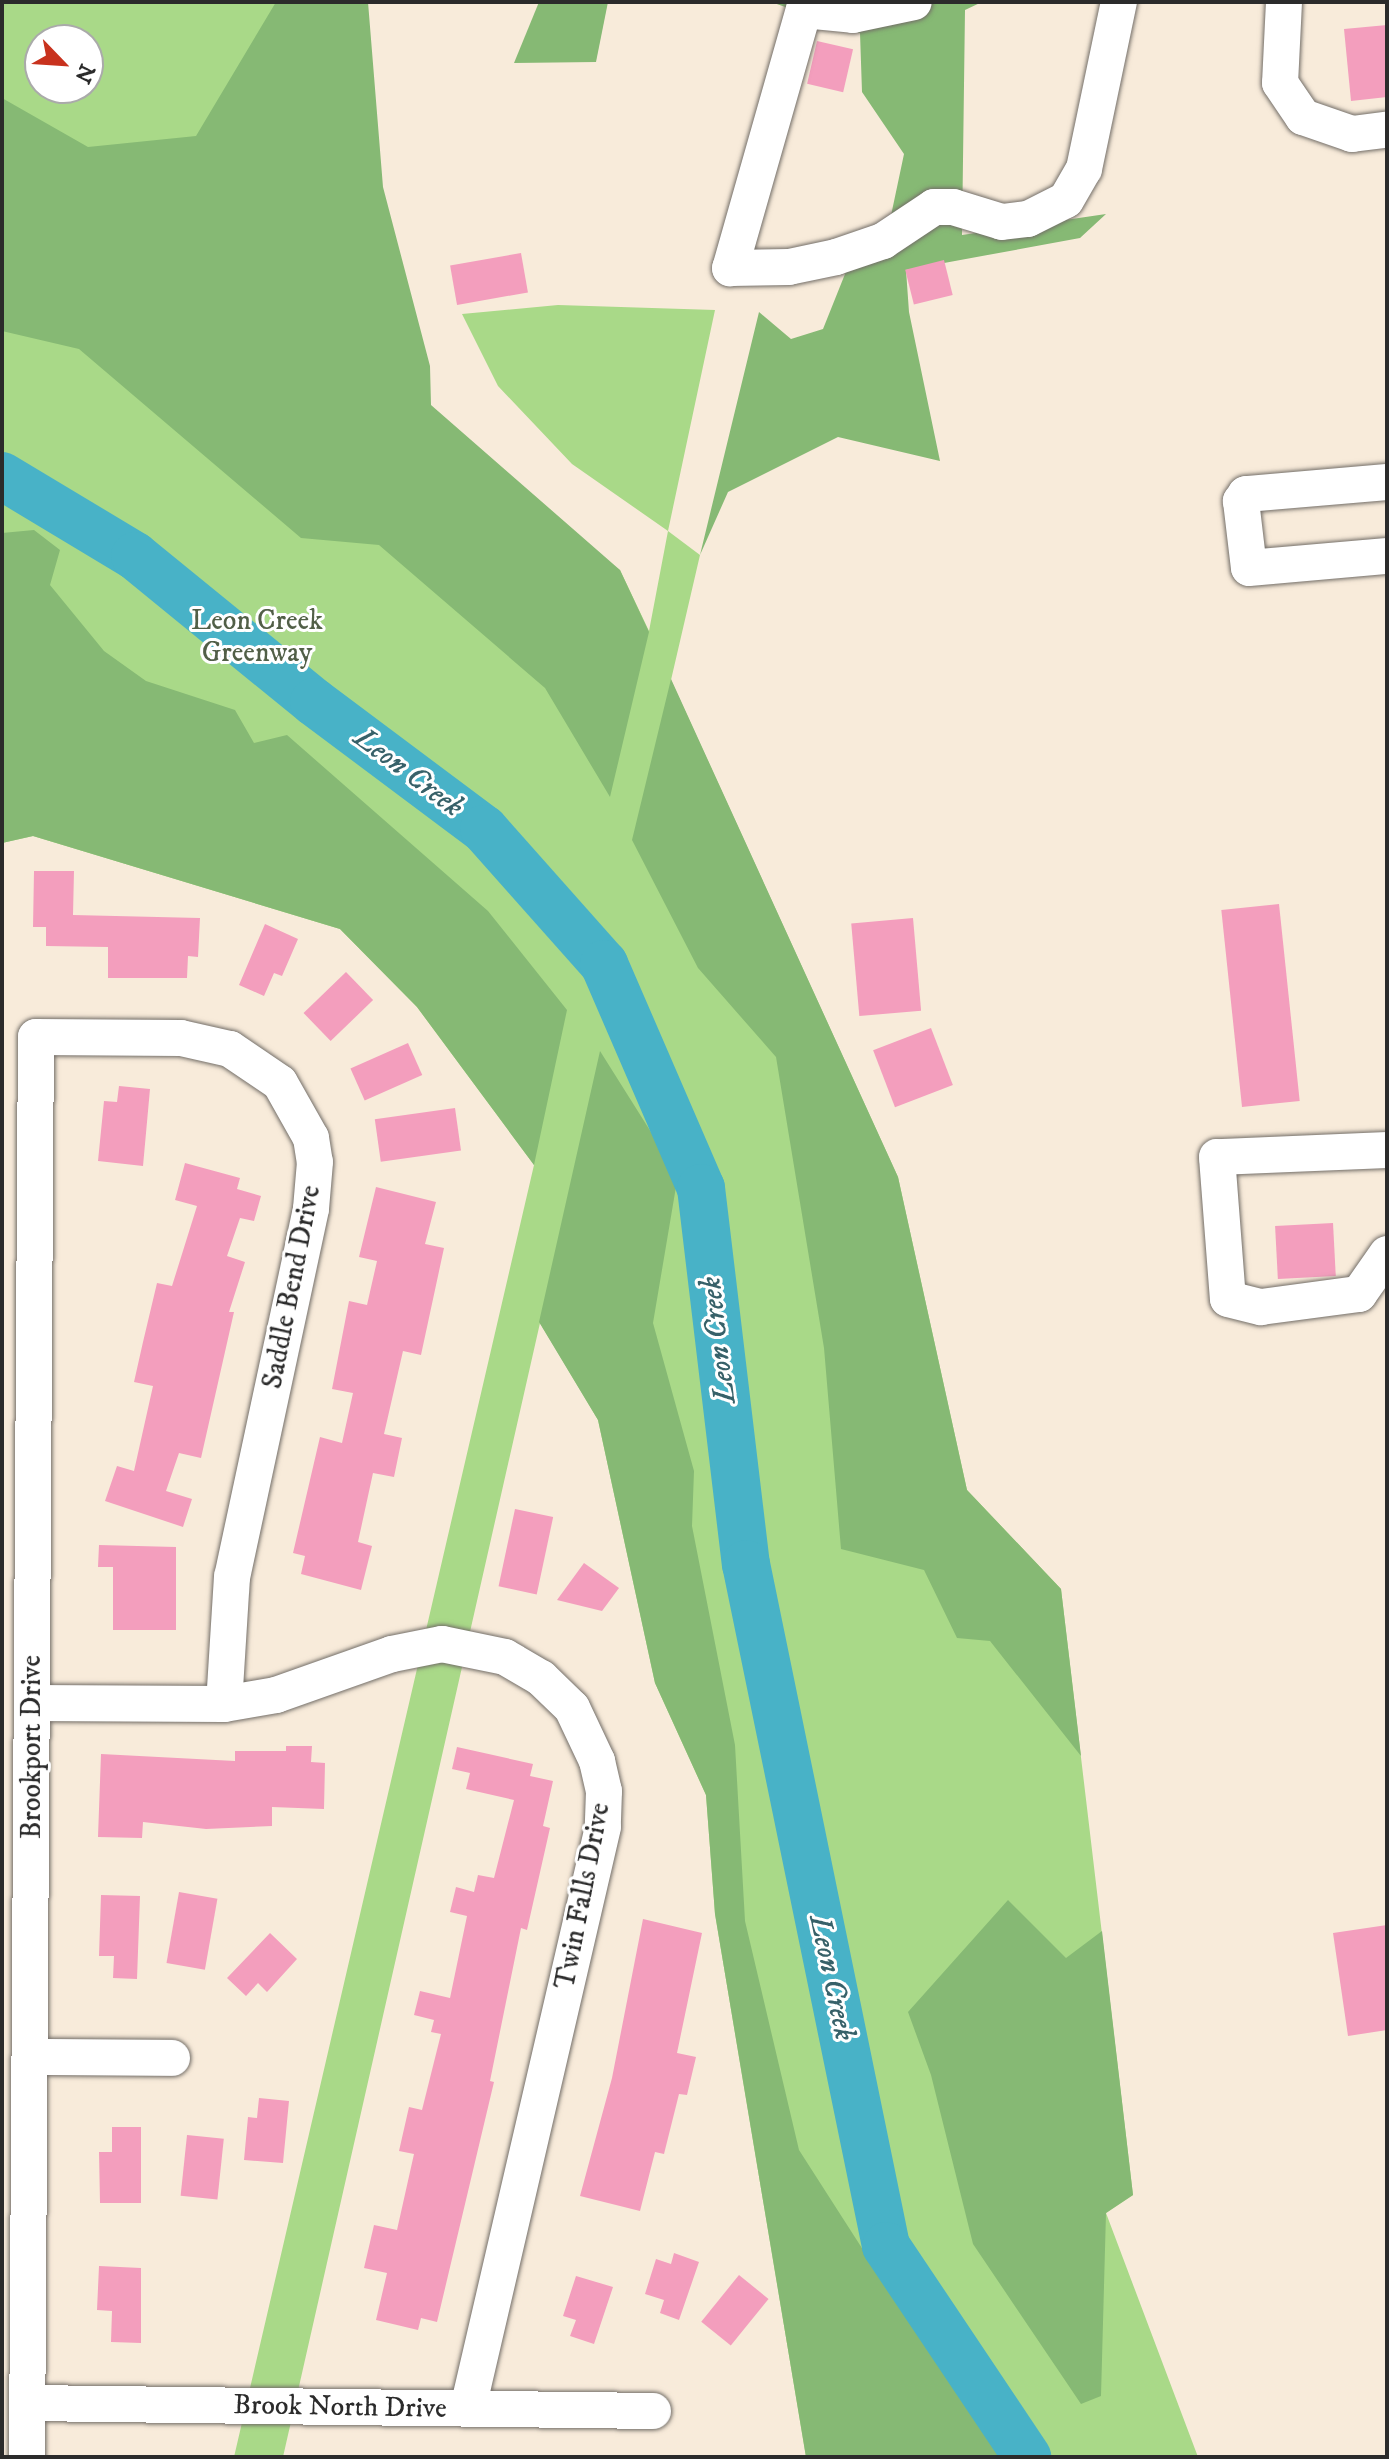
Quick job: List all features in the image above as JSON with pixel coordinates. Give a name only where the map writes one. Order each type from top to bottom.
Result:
[{"type":"street","points":[[914,2],[853,15],[805,6],[730,268],[789,267],[836,257],[883,241],[934,207],[953,207],[1002,222],[1028,219],[1066,200],[1084,169],[1119,2]]},
{"type":"street","points":[[1284,2],[1280,83],[1303,117],[1352,134],[1387,130]]},
{"type":"street","points":[[1387,482],[1246,494],[1241,501],[1249,568],[1387,556]]},
{"type":"street","name":"Brookport Drive","points":[[27,2457],[32,1703],[18,1348],[36,1037]]},
{"type":"street","name":"Saddle Bend Drive","points":[[36,1037],[210,1042],[264,1068],[280,1083],[311,1138],[315,1162],[311,1209],[232,1577],[224,1704]]},
{"type":"street","points":[[1387,1150],[1217,1157],[1228,1299],[1261,1307],[1359,1294],[1387,1254]]},
{"type":"street","name":"Twin Falls Drive","points":[[32,1703],[224,1704],[276,1695],[415,1648],[464,1646],[505,1657],[541,1678],[572,1708],[597,1761],[604,1791],[603,1827],[468,2408]]},
{"type":"street","points":[[30,2057],[172,2058]]},
{"type":"street","name":"Brook North Drive","points":[[28,2403],[653,2411]]},
{"type":"green space","name":"Leon Creek Greenway","points":[[2,2],[348,2],[338,386],[620,570],[649,631],[668,531],[700,555],[671,680],[898,1177],[967,1490],[1061,1589],[1133,2195],[1106,2213],[1198,2457],[806,2457],[715,1914],[706,1795],[655,1683],[598,1420],[540,1323],[283,2457],[234,2457],[534,1165],[417,1007],[340,929],[33,836],[2,843]]},
{"type":"green space","points":[[276,2],[368,2],[383,187],[430,366],[431,405],[620,570],[649,632],[610,797],[545,688],[379,545],[301,538],[79,349],[2,331],[2,98],[88,147],[196,136]]},
{"type":"green space","points":[[539,2],[608,2],[596,62],[514,63]]},
{"type":"green space","points":[[771,2],[982,2],[965,10],[962,235],[1106,214],[1080,238],[906,270],[909,312],[940,461],[838,437],[728,492],[700,555],[759,312],[791,339],[823,329],[847,269],[889,225],[904,154],[862,92],[860,33]]},
{"type":"green space","points":[[558,305],[715,310],[668,531],[572,464],[498,386],[462,314]]},
{"type":"green space","points":[[34,530],[60,550],[50,585],[104,651],[146,681],[235,710],[254,743],[287,735],[488,911],[567,1010],[534,1165],[417,1007],[340,929],[33,836],[2,843],[2,533]]},
{"type":"green space","points":[[671,679],[898,1177],[967,1490],[1061,1589],[1081,1756],[990,1641],[957,1638],[924,1570],[841,1549],[824,1348],[776,1057],[698,968],[632,840]]},
{"type":"green space","points":[[600,1051],[678,1175],[653,1323],[694,1471],[692,1526],[735,1745],[745,1921],[799,2150],[910,2323],[1006,2448],[1006,2457],[806,2457],[715,1914],[706,1795],[655,1683],[598,1420],[539,1322]]},
{"type":"green space","points":[[1008,1900],[1066,1958],[1102,1931],[1133,2195],[1106,2213],[1101,2396],[1081,2404],[973,2244],[931,2075],[908,2012]]},
{"type":"building","points":[[1387,25],[1387,97],[1351,101],[1344,29]]},
{"type":"building","points":[[817,41],[853,49],[843,92],[807,84]]},
{"type":"building","points":[[521,253],[528,292],[457,305],[450,266]]},
{"type":"building","points":[[944,260],[953,295],[914,305],[905,270]]},
{"type":"building","points":[[34,871],[74,871],[73,915],[200,918],[198,957],[188,956],[187,978],[108,978],[108,947],[46,946],[46,927],[33,927]]},
{"type":"building","points":[[1279,904],[1300,1101],[1242,1107],[1221,910]]},
{"type":"building","points":[[913,918],[921,1011],[859,1016],[851,923]]},
{"type":"building","points":[[265,924],[298,939],[282,976],[274,973],[264,996],[239,985]]},
{"type":"building","points":[[346,972],[373,1000],[331,1041],[304,1013]]},
{"type":"building","points":[[931,1028],[953,1085],[895,1107],[873,1050]]},
{"type":"building","points":[[408,1043],[422,1075],[365,1101],[350,1069]]},
{"type":"building","points":[[119,1086],[150,1089],[143,1166],[98,1161],[104,1101],[117,1102]]},
{"type":"building","points":[[455,1108],[461,1151],[381,1162],[375,1119]]},
{"type":"building","points":[[185,1163],[240,1178],[237,1189],[261,1196],[254,1221],[240,1218],[227,1256],[245,1262],[229,1312],[234,1312],[201,1458],[179,1453],[166,1491],[192,1499],[183,1527],[105,1501],[117,1466],[134,1471],[153,1386],[134,1382],[157,1283],[172,1286],[197,1206],[175,1200]]},
{"type":"building","points":[[376,1187],[436,1202],[425,1244],[444,1248],[421,1355],[403,1351],[384,1434],[402,1438],[394,1477],[373,1473],[358,1542],[372,1546],[361,1590],[301,1574],[305,1556],[293,1553],[320,1437],[342,1443],[353,1393],[332,1389],[349,1301],[367,1305],[377,1261],[359,1257]]},
{"type":"building","points":[[1333,1223],[1336,1276],[1278,1279],[1275,1226]]},
{"type":"building","points":[[515,1509],[553,1517],[537,1594],[499,1586]]},
{"type":"building","points":[[99,1545],[176,1547],[176,1630],[113,1630],[113,1567],[98,1567]]},
{"type":"building","points":[[584,1563],[619,1588],[602,1611],[557,1600]]},
{"type":"building","points":[[286,1746],[312,1746],[311,1762],[325,1763],[324,1809],[272,1807],[272,1826],[206,1829],[143,1822],[142,1838],[98,1837],[101,1754],[235,1761],[235,1751],[286,1751]]},
{"type":"building","points":[[457,1747],[533,1764],[530,1776],[553,1781],[543,1826],[550,1828],[527,1930],[521,1928],[490,2081],[494,2082],[437,2322],[421,2318],[418,2330],[376,2320],[387,2273],[364,2268],[374,2225],[397,2230],[414,2154],[399,2151],[409,2107],[422,2110],[441,2034],[431,2032],[434,2020],[414,2015],[420,1991],[450,1998],[467,1916],[450,1912],[456,1887],[474,1892],[478,1875],[494,1878],[514,1800],[466,1789],[470,1773],[452,1769]]},
{"type":"building","points":[[179,1892],[217,1899],[205,1970],[166,1963]]},
{"type":"building","points":[[101,1895],[140,1896],[137,1979],[113,1978],[114,1956],[99,1956]]},
{"type":"building","points":[[643,1919],[702,1933],[677,2053],[696,2057],[687,2095],[679,2094],[664,2154],[655,2152],[640,2211],[580,2196],[612,2078]]},
{"type":"building","points":[[1387,1925],[1387,2030],[1348,2036],[1333,1933]]},
{"type":"building","points":[[270,1933],[297,1959],[267,1992],[258,1983],[246,1996],[227,1978]]},
{"type":"building","points":[[259,2098],[289,2101],[283,2163],[244,2160],[248,2117],[257,2118]]},
{"type":"building","points":[[112,2127],[141,2127],[141,2203],[100,2203],[99,2152],[112,2152]]},
{"type":"building","points":[[187,2135],[224,2139],[217,2200],[181,2196]]},
{"type":"building","points":[[674,2253],[699,2262],[679,2320],[660,2313],[664,2300],[645,2294],[656,2259],[671,2264]]},
{"type":"building","points":[[99,2266],[141,2268],[141,2343],[111,2342],[112,2311],[97,2310]]},
{"type":"building","points":[[739,2275],[769,2299],[731,2346],[701,2322]]},
{"type":"building","points":[[576,2276],[613,2287],[594,2344],[570,2336],[576,2320],[563,2316]]},
{"type":"waterway","name":"Leon Creek","points":[[2,476],[135,556],[314,702],[484,829],[604,964],[701,1188],[746,1564],[886,2246],[1027,2457]]}]
